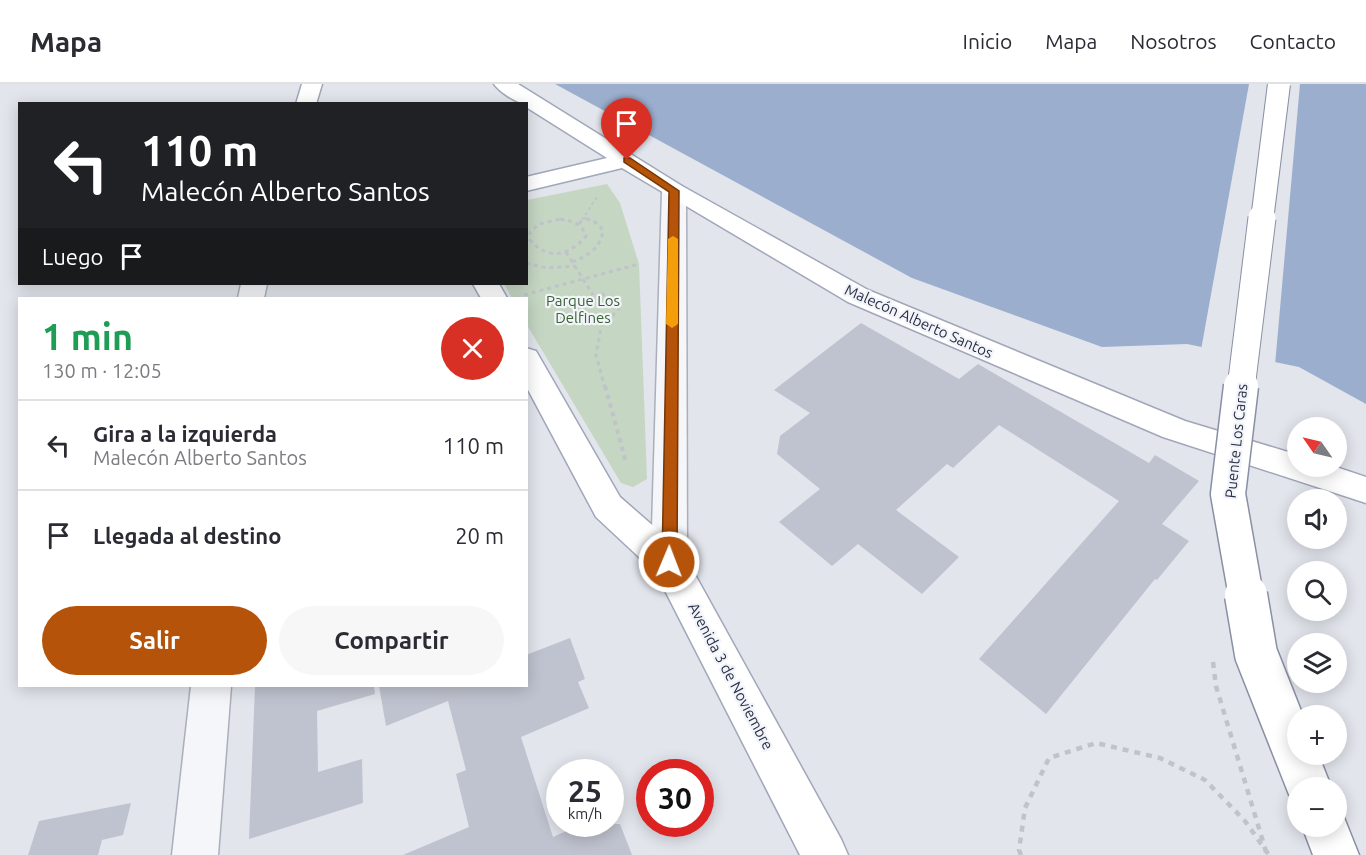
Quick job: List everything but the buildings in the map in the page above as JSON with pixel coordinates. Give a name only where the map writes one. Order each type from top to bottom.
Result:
[{"type":"main road","points":[[307,102],[312,84]]},
{"type":"main road","name":"Malecón Alberto Santos","points":[[504,84],[674,191],[858,296],[1174,429],[1366,490]]},
{"type":"main road","name":"Puente Los Caras","points":[[1280,84],[1228,494],[1256,654],[1305,777]]},
{"type":"main road","points":[[528,184],[627,160]]},
{"type":"main road","name":"Avenida 3 de Noviembre","points":[[528,362],[608,507],[669,562],[825,855]]},
{"type":"main road","points":[[1329,837],[1336,855]]},
{"type":"street","points":[[669,562],[674,191]]},
{"type":"street","points":[[195,855],[211,687]]},
{"type":"path","points":[[572,262],[591,253],[599,247],[603,239],[603,230],[595,222],[584,218]]},
{"type":"path","points":[[560,219],[579,224],[586,236],[583,242],[566,252],[543,252],[528,243],[528,236],[539,224],[560,219]]},
{"type":"path","points":[[566,252],[593,295]]},
{"type":"path","points":[[528,263],[547,268],[574,266]]},
{"type":"path","points":[[522,296],[639,264]]},
{"type":"path","points":[[593,295],[610,296],[619,304],[616,315],[602,322],[586,320],[576,312],[579,301],[593,295]]},
{"type":"path","points":[[602,322],[596,355],[627,465]]},
{"type":"path","points":[[1021,855],[1019,850],[1025,808],[1049,758],[1096,743],[1160,758],[1205,780],[1245,821],[1269,855]]},
{"type":"green space","name":"Parque Los Delfines","points":[[607,184],[620,203],[639,264],[647,479],[633,487],[621,483],[528,327],[528,297],[511,297],[505,285],[528,285],[528,200]]},
{"type":"water","points":[[555,84],[1366,84],[1366,404],[1299,367],[1187,344],[1102,347],[912,278]]},
{"type":"pier","points":[[1249,84],[1300,84],[1275,365],[1201,350]]},
{"type":"slow traffic","points":[[672,324],[673,239]]},
{"type":"route","points":[[627,160],[674,191],[669,562]]}]
